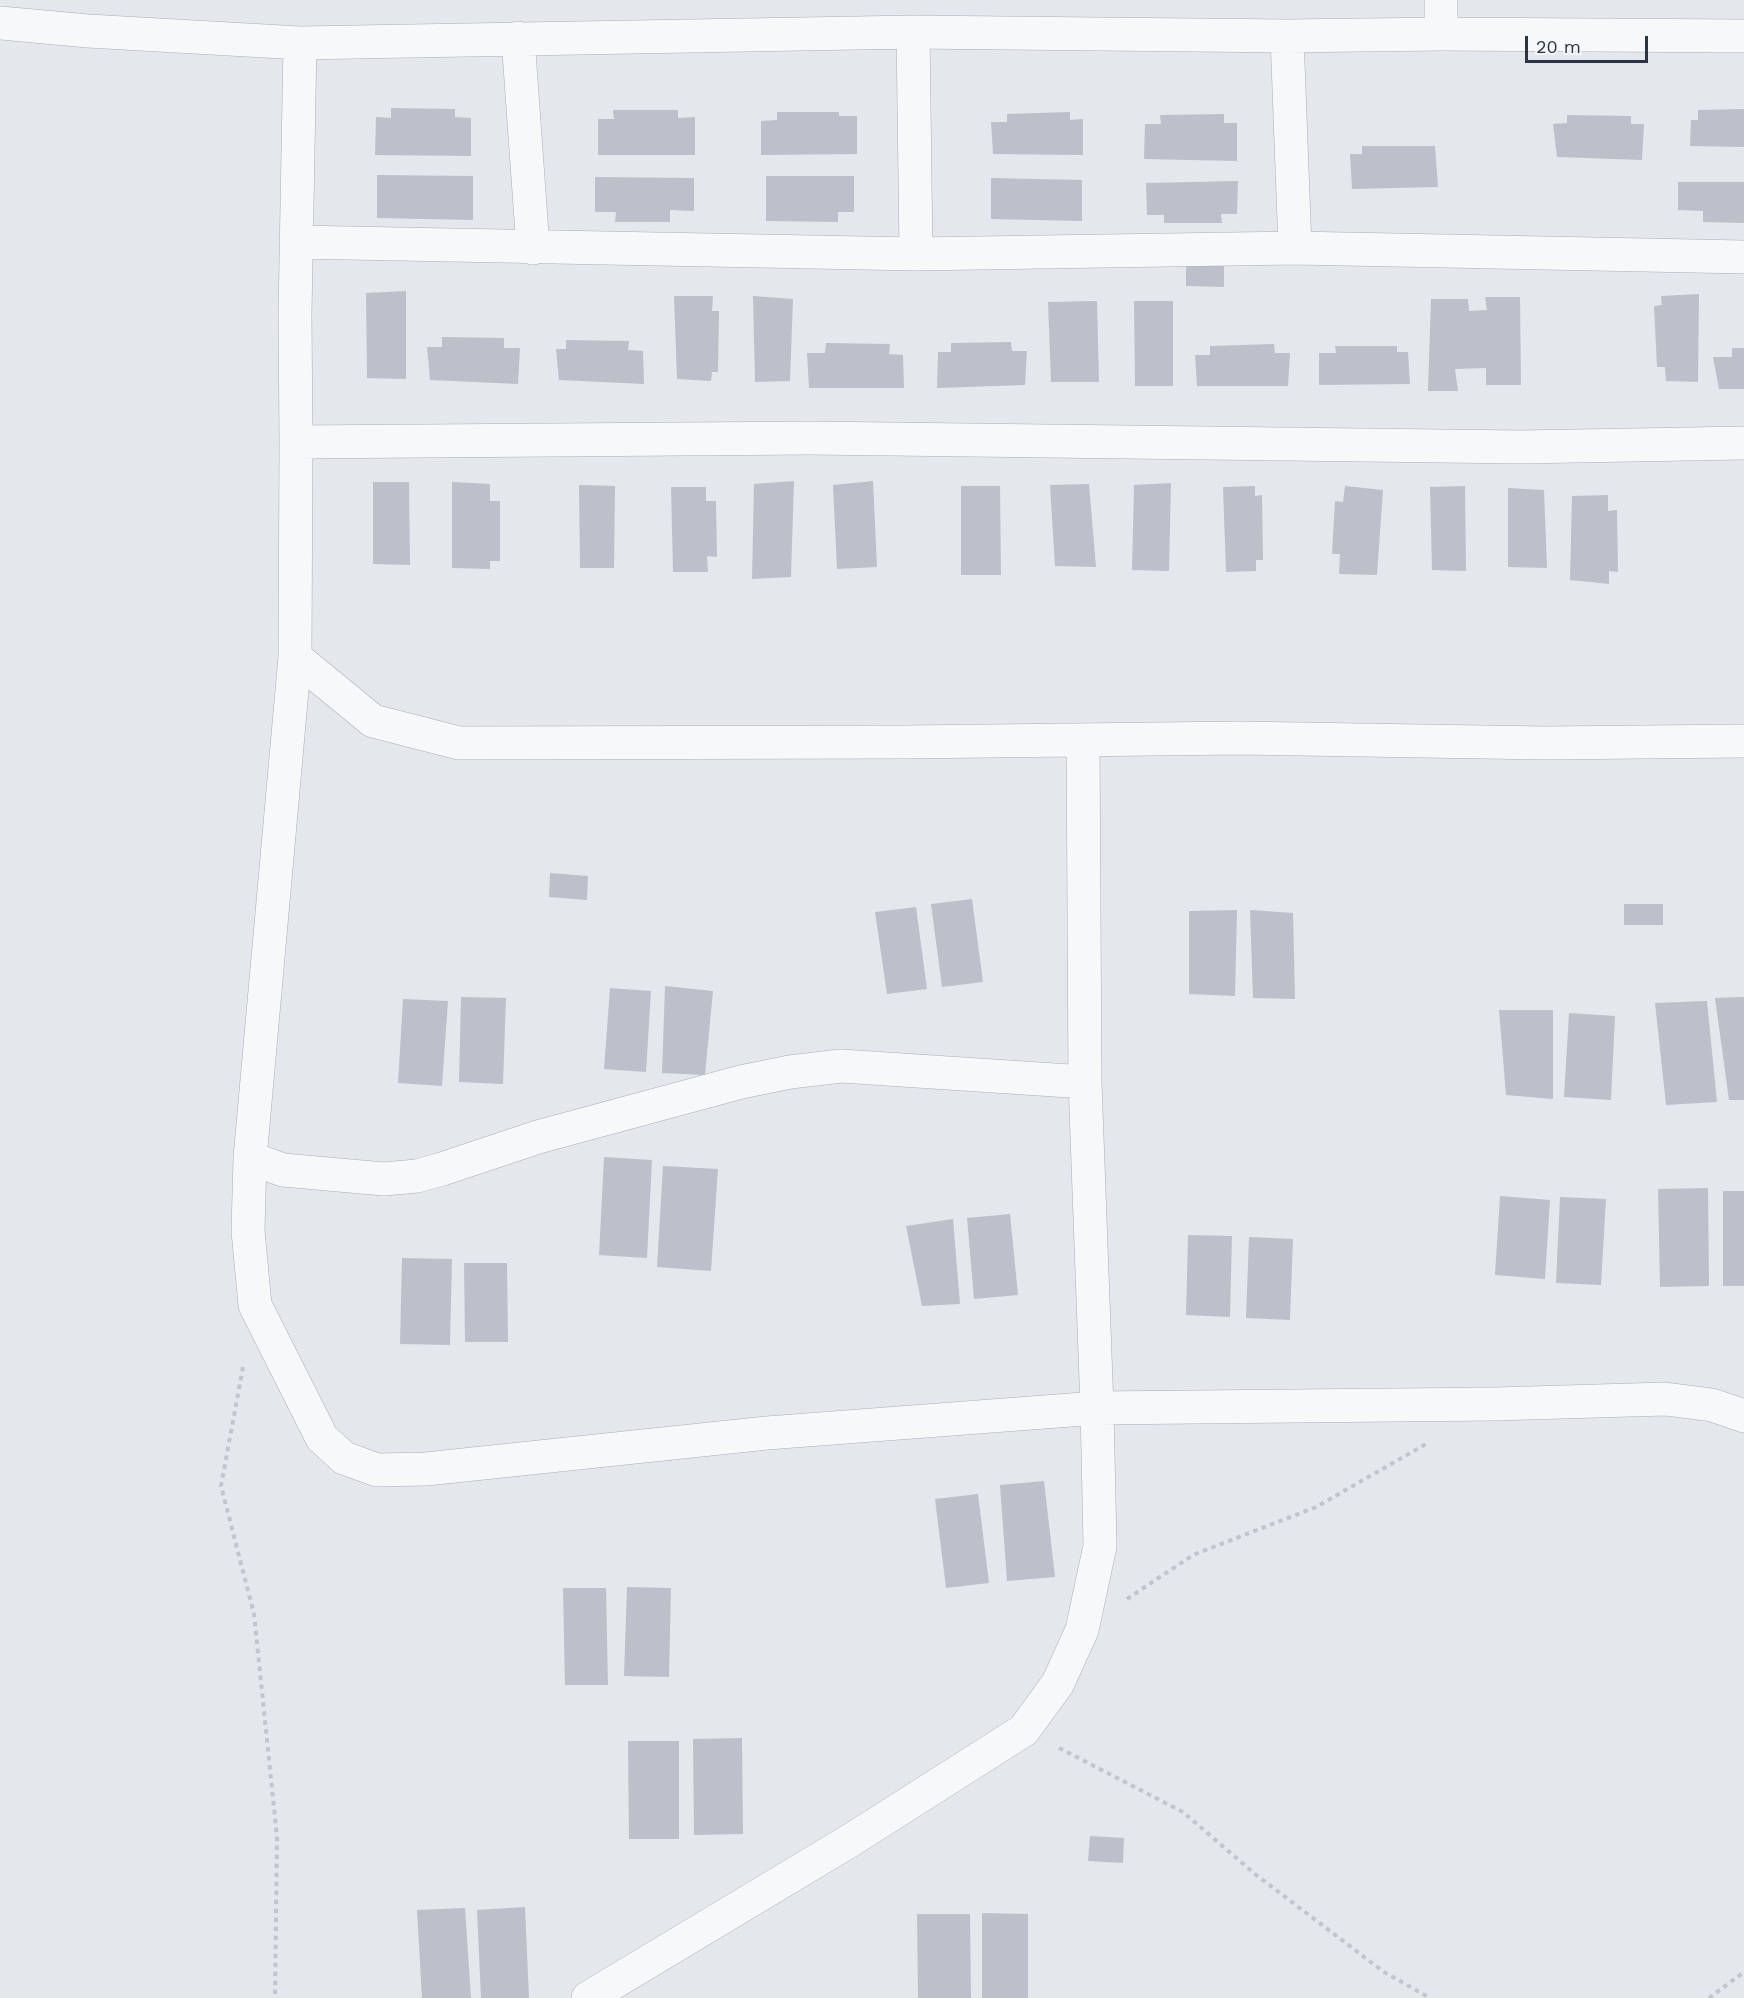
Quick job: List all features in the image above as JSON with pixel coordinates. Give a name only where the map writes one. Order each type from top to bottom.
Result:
[{"type":"street","points":[[1441,0],[1441,34]]},
{"type":"street","points":[[0,23],[88,31],[300,43],[913,32],[1287,36],[1441,34],[1744,36]]},
{"type":"street","points":[[913,32],[916,255]]},
{"type":"street","points":[[1287,36],[1294,248]]},
{"type":"street","points":[[518,38],[533,248]]},
{"type":"street","points":[[300,43],[296,242],[295,657],[250,1158],[248,1231],[255,1305],[322,1438],[344,1458],[377,1470],[426,1469],[496,1463],[767,1433],[1097,1408],[1495,1404],[1665,1399],[1712,1405],[1744,1416]]},
{"type":"street","points":[[296,242],[916,255],[1294,248],[1744,257]]},
{"type":"street","points":[[296,442],[811,438],[1521,447],[1744,443]]},
{"type":"street","points":[[295,657],[373,721],[459,743],[1239,738],[1545,743],[1744,741]]},
{"type":"street","points":[[588,1998],[851,1840],[1024,1730],[1058,1683],[1082,1630],[1100,1546],[1085,1082],[1083,740]]},
{"type":"street","points":[[250,1158],[283,1170],[384,1179],[417,1176],[538,1137],[741,1082],[790,1072],[841,1066],[1085,1082]]},
{"type":"path","points":[[244,1362],[221,1486],[254,1614],[277,1838],[275,1998]]},
{"type":"path","points":[[1082,1630],[1193,1555],[1316,1507],[1434,1439]]},
{"type":"path","points":[[1024,1730],[1183,1812],[1255,1874],[1384,1972],[1430,1998]]},
{"type":"path","points":[[1709,1998],[1744,1972]]},
{"type":"building","points":[[391,108],[455,109],[455,117],[471,118],[471,156],[375,155],[376,117],[391,118]]},
{"type":"building","points":[[1744,109],[1744,147],[1690,146],[1691,120],[1698,120],[1698,110]]},
{"type":"building","points":[[613,110],[678,110],[678,118],[695,117],[695,155],[598,155],[598,119],[614,119]]},
{"type":"building","points":[[777,112],[839,112],[839,116],[857,116],[857,154],[761,155],[761,121],[777,120]]},
{"type":"building","points":[[1070,112],[1070,120],[1083,119],[1083,155],[993,154],[991,122],[1007,122],[1007,114]]},
{"type":"building","points":[[1224,114],[1224,123],[1237,123],[1237,161],[1144,159],[1145,124],[1161,124],[1160,115]]},
{"type":"building","points":[[1567,115],[1631,116],[1631,124],[1644,124],[1642,160],[1557,157],[1553,124],[1567,123]]},
{"type":"building","points":[[1362,146],[1435,146],[1438,187],[1352,189],[1350,154],[1362,154]]},
{"type":"building","points":[[377,175],[473,176],[473,220],[377,218]]},
{"type":"building","points":[[766,176],[854,176],[854,212],[838,212],[838,222],[766,221]]},
{"type":"building","points":[[595,177],[694,178],[694,211],[670,210],[670,222],[615,222],[616,212],[595,212]]},
{"type":"building","points":[[991,178],[1082,180],[1082,221],[991,219]]},
{"type":"building","points":[[1238,181],[1237,214],[1221,214],[1222,223],[1164,223],[1164,215],[1147,215],[1146,183]]},
{"type":"building","points":[[1678,182],[1744,182],[1744,223],[1703,222],[1703,211],[1678,210]]},
{"type":"building","points":[[1186,264],[1224,264],[1224,287],[1186,286]]},
{"type":"building","points":[[406,291],[406,379],[367,378],[366,293]]},
{"type":"building","points":[[1699,294],[1698,382],[1666,381],[1665,367],[1657,367],[1654,306],[1662,305],[1661,296]]},
{"type":"building","points":[[674,296],[713,296],[712,311],[719,311],[718,372],[712,372],[711,381],[677,379]]},
{"type":"building","points":[[753,296],[793,299],[790,381],[755,382]]},
{"type":"building","points":[[1485,297],[1520,297],[1521,385],[1486,385],[1486,368],[1455,369],[1458,391],[1428,391],[1431,299],[1468,299],[1469,311],[1487,310]]},
{"type":"building","points":[[1097,301],[1099,382],[1051,382],[1048,302]]},
{"type":"building","points":[[1134,301],[1173,301],[1173,386],[1135,386]]},
{"type":"building","points":[[442,337],[504,338],[504,348],[520,348],[518,384],[430,380],[427,347],[442,347]]},
{"type":"building","points":[[566,340],[629,341],[628,350],[643,351],[644,384],[559,380],[556,349],[566,349]]},
{"type":"building","points":[[1011,342],[1012,351],[1027,351],[1025,385],[937,388],[938,352],[951,352],[951,343]]},
{"type":"building","points":[[826,343],[890,344],[889,354],[903,355],[904,388],[809,388],[807,353],[825,353]]},
{"type":"building","points":[[1274,344],[1275,353],[1290,353],[1288,386],[1197,386],[1195,355],[1210,355],[1210,346]]},
{"type":"building","points":[[1335,346],[1397,346],[1397,352],[1408,352],[1410,384],[1319,385],[1319,353],[1336,353]]},
{"type":"building","points":[[1732,348],[1744,348],[1744,389],[1719,389],[1713,357],[1732,357]]},
{"type":"building","points":[[794,481],[791,577],[752,579],[754,484]]},
{"type":"building","points":[[873,481],[877,567],[837,569],[833,485]]},
{"type":"building","points":[[373,482],[409,482],[410,565],[373,564]]},
{"type":"building","points":[[452,482],[490,484],[490,501],[500,501],[500,561],[490,561],[490,569],[452,568]]},
{"type":"building","points":[[1171,483],[1169,571],[1132,570],[1134,485]]},
{"type":"building","points":[[1089,484],[1096,567],[1055,566],[1050,485]]},
{"type":"building","points":[[579,485],[615,486],[614,568],[580,568]]},
{"type":"building","points":[[961,486],[1000,486],[1001,575],[961,575]]},
{"type":"building","points":[[1255,486],[1255,496],[1262,495],[1263,560],[1256,560],[1256,571],[1226,572],[1223,487]]},
{"type":"building","points":[[1345,486],[1383,490],[1377,575],[1339,574],[1340,554],[1332,554],[1335,501],[1343,502]]},
{"type":"building","points":[[1465,486],[1466,571],[1432,570],[1430,487]]},
{"type":"building","points":[[671,487],[706,487],[706,501],[716,501],[717,557],[707,556],[708,572],[673,572]]},
{"type":"building","points":[[1508,488],[1544,490],[1547,568],[1508,567]]},
{"type":"building","points":[[1608,495],[1608,511],[1617,510],[1618,572],[1609,571],[1609,584],[1570,580],[1572,496]]},
{"type":"building","points":[[550,873],[588,876],[587,900],[549,897]]},
{"type":"building","points":[[972,899],[983,982],[942,987],[931,904]]},
{"type":"building","points":[[1624,904],[1663,904],[1663,925],[1624,925]]},
{"type":"building","points":[[916,907],[927,989],[887,994],[875,912]]},
{"type":"building","points":[[1237,910],[1235,996],[1189,994],[1189,911]]},
{"type":"building","points":[[1250,910],[1293,913],[1295,999],[1253,998]]},
{"type":"building","points":[[665,986],[713,991],[705,1075],[662,1073]]},
{"type":"building","points":[[610,988],[651,991],[646,1072],[604,1069]]},
{"type":"building","points":[[461,997],[506,998],[503,1084],[459,1082]]},
{"type":"building","points":[[1744,997],[1744,1100],[1729,1100],[1715,998]]},
{"type":"building","points":[[403,999],[448,1001],[442,1086],[398,1083]]},
{"type":"building","points":[[1707,1001],[1717,1102],[1666,1105],[1655,1003]]},
{"type":"building","points":[[1499,1010],[1553,1010],[1553,1099],[1506,1095]]},
{"type":"building","points":[[1569,1013],[1615,1016],[1611,1100],[1564,1097]]},
{"type":"building","points":[[604,1157],[652,1160],[647,1258],[599,1255]]},
{"type":"building","points":[[663,1166],[718,1169],[711,1271],[657,1267]]},
{"type":"building","points":[[1708,1188],[1709,1286],[1660,1287],[1658,1189]]},
{"type":"building","points":[[1723,1191],[1744,1191],[1744,1286],[1723,1286]]},
{"type":"building","points":[[1500,1196],[1550,1200],[1545,1279],[1495,1275]]},
{"type":"building","points":[[1560,1197],[1606,1199],[1601,1285],[1556,1283]]},
{"type":"building","points":[[1010,1214],[1018,1295],[974,1299],[967,1218]]},
{"type":"building","points":[[953,1219],[960,1304],[922,1306],[906,1226]]},
{"type":"building","points":[[1188,1235],[1232,1236],[1230,1317],[1186,1315]]},
{"type":"building","points":[[1249,1237],[1293,1239],[1290,1320],[1246,1318]]},
{"type":"building","points":[[402,1258],[452,1259],[450,1345],[400,1344]]},
{"type":"building","points":[[464,1263],[507,1263],[508,1342],[465,1342]]},
{"type":"building","points":[[1044,1481],[1055,1577],[1007,1581],[1000,1485]]},
{"type":"building","points":[[978,1494],[989,1583],[946,1588],[935,1499]]},
{"type":"building","points":[[627,1587],[671,1588],[669,1677],[624,1676]]},
{"type":"building","points":[[563,1588],[606,1588],[608,1685],[565,1685]]},
{"type":"building","points":[[742,1738],[743,1834],[694,1835],[693,1739]]},
{"type":"building","points":[[628,1741],[679,1741],[679,1839],[629,1839]]},
{"type":"building","points":[[1090,1836],[1124,1838],[1123,1863],[1088,1861]]},
{"type":"building","points":[[525,1907],[529,1998],[481,1998],[477,1910]]},
{"type":"building","points":[[465,1908],[471,1998],[422,1998],[417,1910]]},
{"type":"building","points":[[982,1913],[1028,1914],[1028,1998],[982,1998]]},
{"type":"building","points":[[917,1914],[970,1914],[971,1998],[918,1998]]}]
